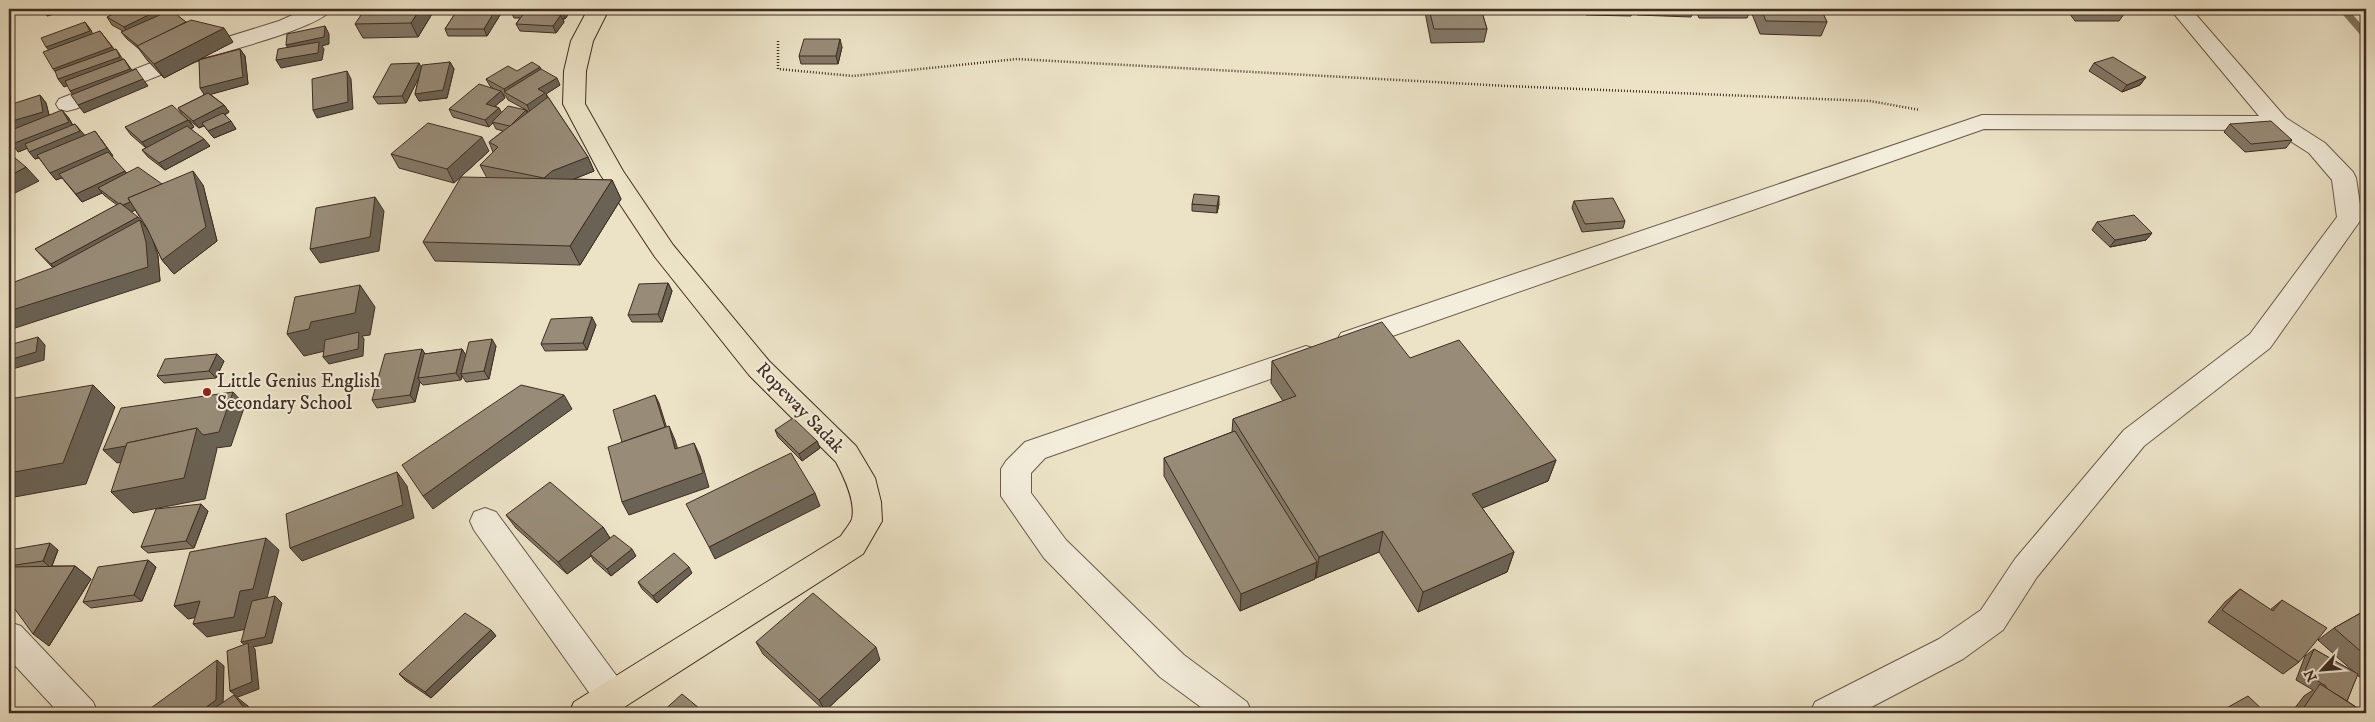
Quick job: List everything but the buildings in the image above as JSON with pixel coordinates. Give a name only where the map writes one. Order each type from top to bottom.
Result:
[{"type":"main road","name":"Ropeway Sadak","points":[[598,9],[582,41],[575,71],[574,104],[612,174],[664,252],[759,368],[846,454],[860,478],[866,502],[867,521],[852,545],[599,705]]},
{"type":"street","points":[[67,104],[228,42],[271,32],[302,21],[320,9]]},
{"type":"street","points":[[1827,713],[1951,649],[1992,620],[2026,568],[2134,438],[2260,342],[2290,304],[2350,218],[2344,178],[2317,148],[2278,122],[2180,9]]},
{"type":"street","points":[[1235,713],[1172,666],[1055,549],[1016,496],[1016,470],[1035,450],[1982,122],[2278,122]]},
{"type":"street","points":[[485,521],[599,705]]},
{"type":"street","points":[[9,636],[81,713]]},
{"type":"path","points":[[778,41],[778,69],[853,76],[1017,59],[1507,86],[1870,101],[1982,122]]},
{"type":"waterway","points":[[2343,9],[2366,36]]},
{"type":"place","name":"Little Genius English Secondary School","points":[[207,392]]}]
